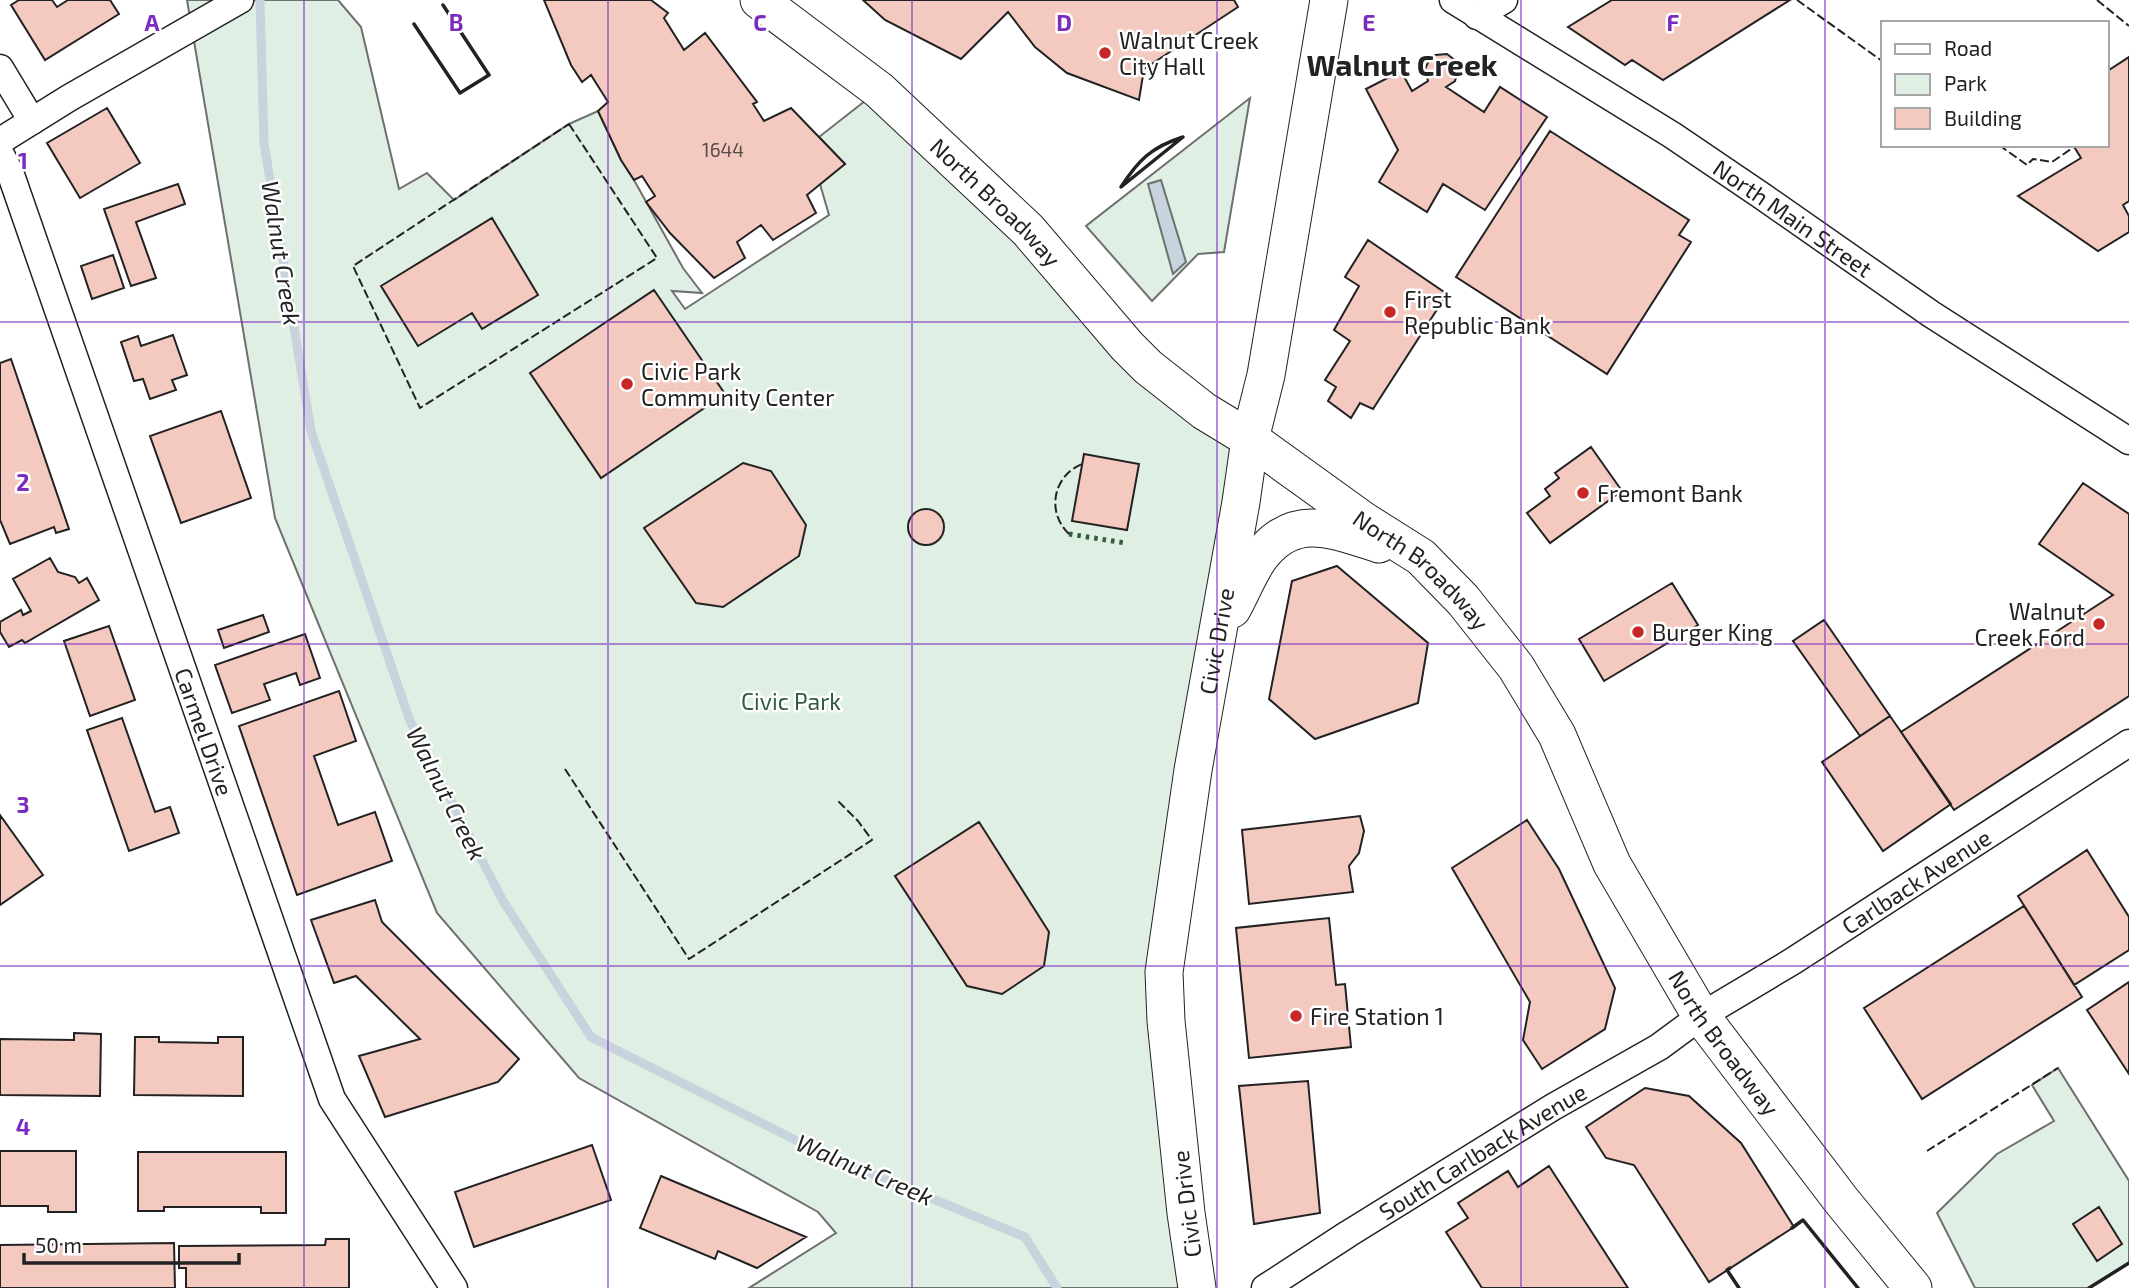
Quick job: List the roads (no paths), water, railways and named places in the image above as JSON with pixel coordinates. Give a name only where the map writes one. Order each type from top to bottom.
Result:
[{"type":"street","points":[[0,141],[240,0]]},
{"type":"street","name":"North Broadway","points":[[759,0],[879,90],[1028,230],[1148,368],[1204,411],[1250,439],[1364,521],[1421,557],[1463,600],[1516,667],[1557,735],[1612,864],[1701,1016],[1841,1200],[1913,1288]]},
{"type":"street","name":"Civic Drive","points":[[1197,1288],[1186,1213],[1166,1021],[1164,972],[1193,770],[1250,439],[1266,375],[1329,0]]},
{"type":"street","name":"North Main Street","points":[[1453,0],[1672,135],[1931,314],[2129,441]]},
{"type":"street","points":[[1476,16],[1504,0]]},
{"type":"street","points":[[0,68],[32,121]]},
{"type":"street","name":"Carmel Drive","points":[[0,152],[10,172],[332,1099],[454,1288]]},
{"type":"street","points":[[1216,641],[1262,553],[1294,530],[1306,527],[1329,529],[1421,557]]},
{"type":"street","name":"Carlback Avenue","points":[[1701,1016],[1793,961],[2129,743]]},
{"type":"street","name":"South Carlback Avenue","points":[[1265,1288],[1553,1107],[1659,1047],[1701,1016]]},
{"type":"waterway","name":"Walnut Creek","points":[[260,0],[264,143],[311,431],[410,721],[503,901],[591,1037],[817,1151],[1025,1237],[1057,1288]]},
{"type":"place","name":"Walnut Creek City Hall","points":[[1105,53]]},
{"type":"place","name":"First Republic Bank","points":[[1390,312]]},
{"type":"place","name":"Civic Park Community Center","points":[[627,384]]},
{"type":"place","name":"Fremont Bank","points":[[1583,493]]},
{"type":"place","name":"Walnut Creek Ford","points":[[2099,624]]},
{"type":"place","name":"Burger King","points":[[1638,632]]},
{"type":"place","name":"Fire Station 1","points":[[1296,1016]]},
{"type":"district","name":"Walnut Creek","points":[[1402,64]]},
{"type":"park label","name":"Civic Park","points":[[791,701]]}]
